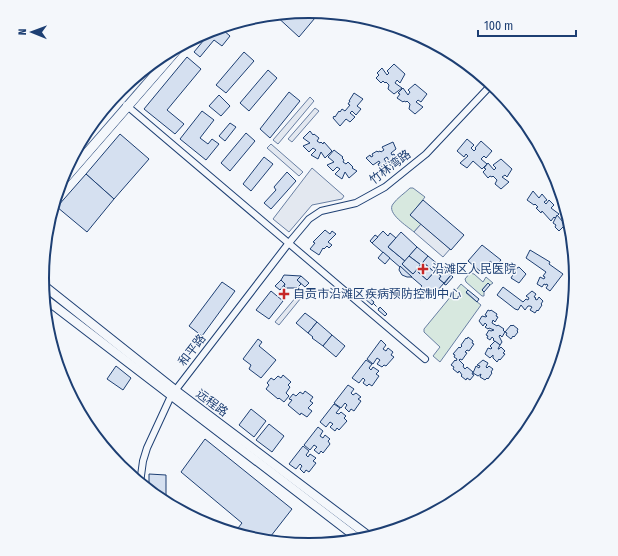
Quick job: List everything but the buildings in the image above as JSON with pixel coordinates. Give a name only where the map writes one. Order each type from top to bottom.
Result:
[{"type":"main road","points":[[74,169],[168,60]]},
{"type":"main road","points":[[117,104],[127,93]]},
{"type":"main road","name":"远程路","points":[[50,291],[173,393],[353,534]]},
{"type":"main road","name":"远程路","points":[[50,303],[363,532]]},
{"type":"street","name":"竹林湾路","points":[[288,244],[309,219],[321,211],[356,203],[385,187],[426,154],[487,89]]},
{"type":"street","points":[[120,100],[425,359]]},
{"type":"street","name":"和平路","points":[[141,476],[147,448],[173,393],[288,244]]},
{"type":"shaded area","points":[[310,97],[314,101],[278,144],[273,140]]},
{"type":"shaded area","points":[[315,108],[319,111],[292,142],[288,139]]},
{"type":"shaded area","points":[[271,144],[303,172],[299,176],[267,148]]},
{"type":"shaded area","points":[[312,168],[344,196],[342,199],[312,205],[289,232],[273,219]]},
{"type":"shaded area","points":[[410,188],[413,188],[425,197],[411,215],[421,224],[414,232],[398,219],[392,211],[393,204]]},
{"type":"shaded area","points":[[421,224],[450,249],[443,257],[414,232]]},
{"type":"shaded area","points":[[470,273],[474,274],[483,282],[486,277],[493,283],[490,285],[488,283],[482,290],[484,292],[484,296],[482,296],[466,282],[465,279]]},
{"type":"shaded area","points":[[461,284],[468,290],[466,293],[481,305],[440,362],[433,356],[440,347],[424,332],[424,329]]},
{"type":"shaded area","points":[[302,290],[305,293],[279,325],[275,322]]},
{"type":"fence","points":[[373,303],[379,309]]},
{"type":"place","name":"沿滩区人民医院","points":[[423,269]]},
{"type":"place","name":"自贡市沿滩区疾病预防控制中心","points":[[284,294]]}]
